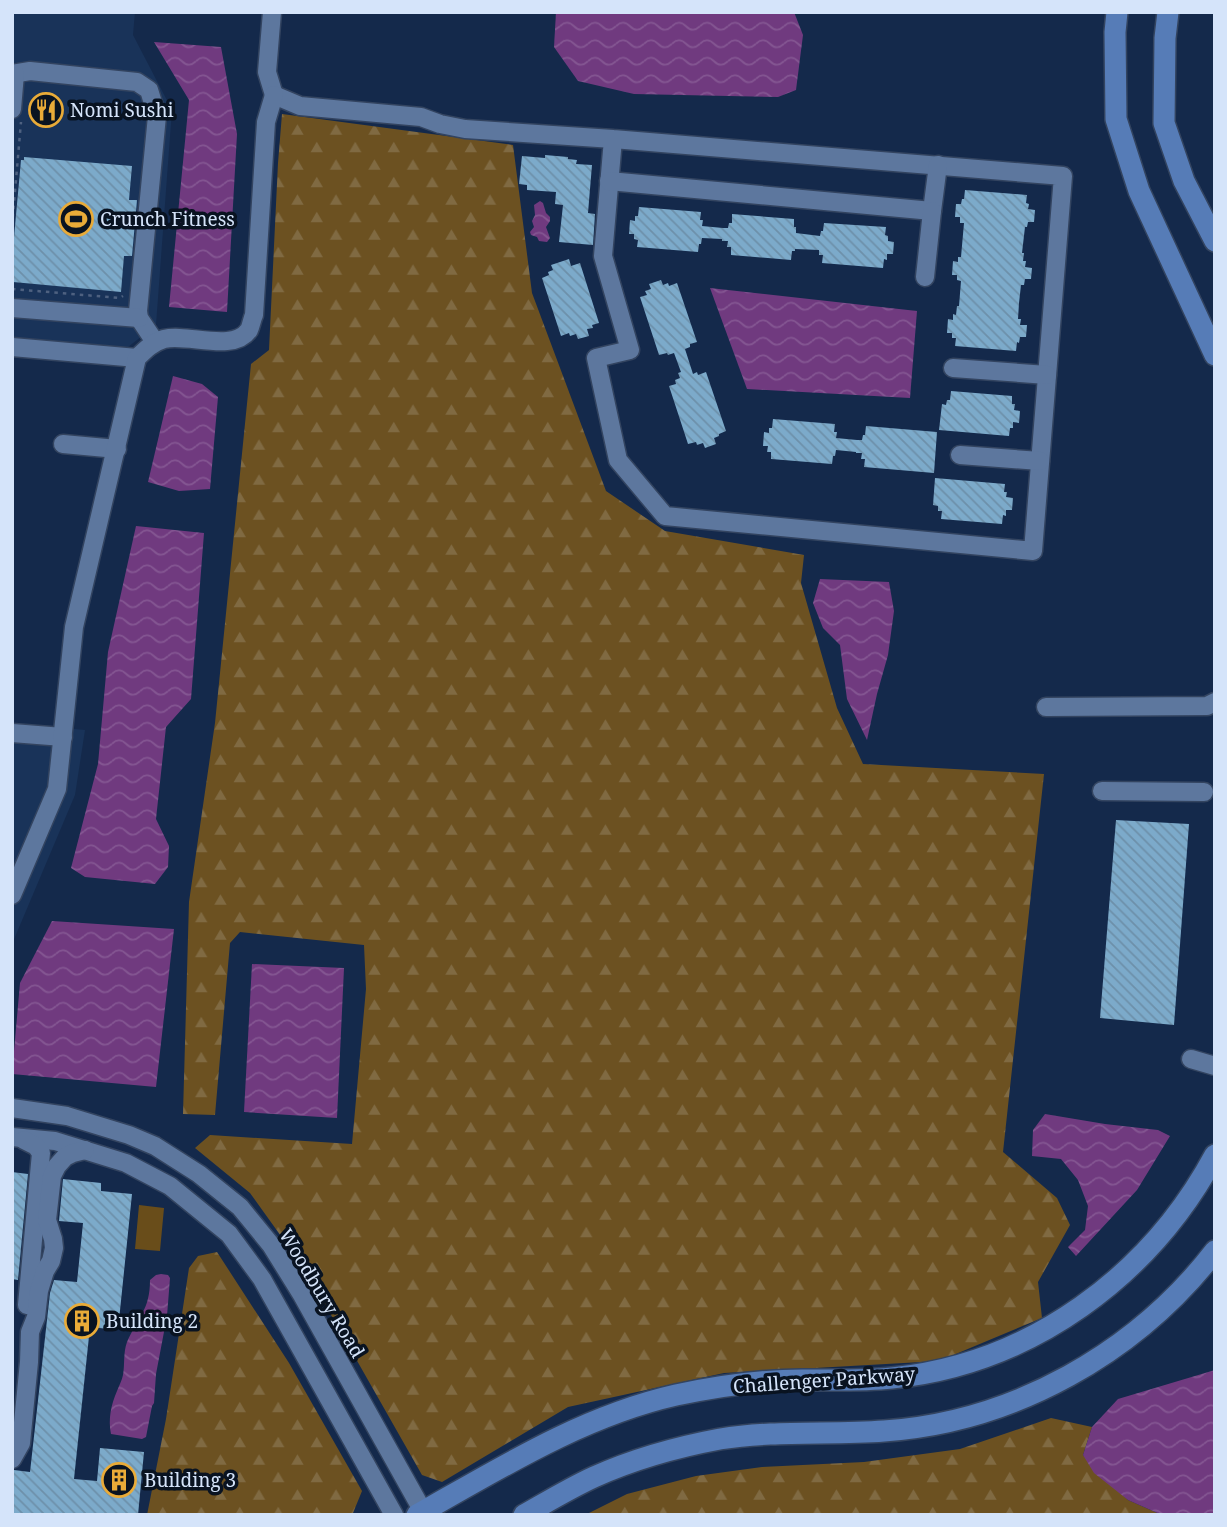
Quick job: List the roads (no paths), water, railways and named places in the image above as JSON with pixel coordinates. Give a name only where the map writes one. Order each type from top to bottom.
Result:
[{"type":"main road","points":[[1117,12],[1116,119],[1139,191],[1215,355]]},
{"type":"main road","points":[[1168,12],[1164,123],[1184,181],[1215,241]]},
{"type":"main road","name":"Challenger Parkway","points":[[422,1514],[562,1435],[650,1402],[712,1388],[758,1382],[909,1376],[970,1362],[1016,1345],[1084,1306],[1139,1259],[1181,1210],[1215,1155]]},
{"type":"main road","points":[[524,1515],[582,1483],[618,1467],[694,1444],[780,1433],[899,1430],[958,1419],[1016,1401],[1066,1378],[1126,1339],[1168,1303],[1215,1251]]},
{"type":"street","points":[[12,895],[57,789],[74,627],[137,358],[155,342],[178,337],[225,342],[238,340],[249,330],[254,314],[265,122],[274,95],[267,72],[272,12]]},
{"type":"street","points":[[17,115],[14,74],[30,71],[137,82],[149,90],[157,116],[138,311],[139,318],[155,342]]},
{"type":"street","points":[[274,95],[300,106],[421,117],[466,129],[613,139],[1063,176],[1033,551],[665,516],[618,460],[596,358],[630,350],[603,256],[613,139]]},
{"type":"street","points":[[925,277],[938,165]]},
{"type":"street","points":[[610,181],[932,211]]},
{"type":"street","points":[[12,308],[139,318]]},
{"type":"street","points":[[12,347],[137,358]]},
{"type":"street","points":[[953,368],[1047,375]]},
{"type":"street","points":[[63,444],[117,449]]},
{"type":"street","points":[[961,455],[1040,461]]},
{"type":"street","points":[[1046,707],[1212,706]]},
{"type":"street","points":[[12,733],[63,737]]},
{"type":"street","points":[[1102,791],[1204,792]]},
{"type":"street","points":[[1191,1059],[1215,1066]]},
{"type":"street","name":"Woodbury Road","points":[[12,1108],[67,1116],[130,1135],[155,1146],[199,1174],[240,1207],[271,1245],[302,1295],[422,1514]]},
{"type":"street","points":[[48,1147],[65,1135],[130,1135]]},
{"type":"street","points":[[15,1137],[48,1147],[85,1150],[126,1163],[170,1186],[229,1234],[261,1279],[394,1515]]},
{"type":"street","points":[[12,1458],[21,1443],[29,1362],[21,1331],[37,1270],[48,1147]]},
{"type":"street","points":[[42,1229],[47,1220],[52,1176],[57,1166],[65,1157],[85,1150]]},
{"type":"water","points":[[556,12],[794,12],[803,35],[796,90],[778,97],[634,94],[578,81],[554,47]]},
{"type":"water","points":[[154,42],[221,47],[237,134],[227,312],[169,307],[189,100]]},
{"type":"water","points":[[540,201],[550,217],[546,227],[550,238],[547,242],[539,241],[530,232],[534,227],[534,205]]},
{"type":"water","points":[[710,288],[917,311],[910,398],[747,389]]},
{"type":"water","points":[[173,376],[202,384],[218,397],[210,489],[179,491],[148,482]]},
{"type":"water","points":[[136,526],[204,533],[191,699],[166,727],[156,819],[169,846],[168,867],[155,884],[85,877],[71,868],[98,764],[108,652]]},
{"type":"water","points":[[820,579],[889,582],[894,611],[888,655],[867,740],[847,699],[840,645],[823,628],[813,603]]},
{"type":"water","points":[[52,921],[174,929],[156,1087],[12,1074],[20,983]]},
{"type":"water","points":[[252,964],[344,968],[337,1118],[244,1112]]},
{"type":"water","points":[[1045,1114],[1158,1130],[1170,1136],[1137,1190],[1076,1256],[1068,1247],[1085,1230],[1088,1206],[1078,1180],[1061,1159],[1032,1156],[1033,1130]]},
{"type":"water","points":[[161,1274],[170,1278],[167,1316],[146,1437],[142,1439],[111,1434],[111,1412],[123,1375],[127,1342],[146,1306],[150,1280]]},
{"type":"water","points":[[1215,1370],[1215,1515],[1162,1515],[1128,1500],[1094,1473],[1083,1455],[1092,1427],[1118,1399]]},
{"type":"place","name":"Nomi Sushi","points":[[46,110]]},
{"type":"place","name":"Crunch Fitness","points":[[76,219]]},
{"type":"place","name":"Building 2","points":[[82,1321]]},
{"type":"place","name":"Building 3","points":[[119,1480]]}]
